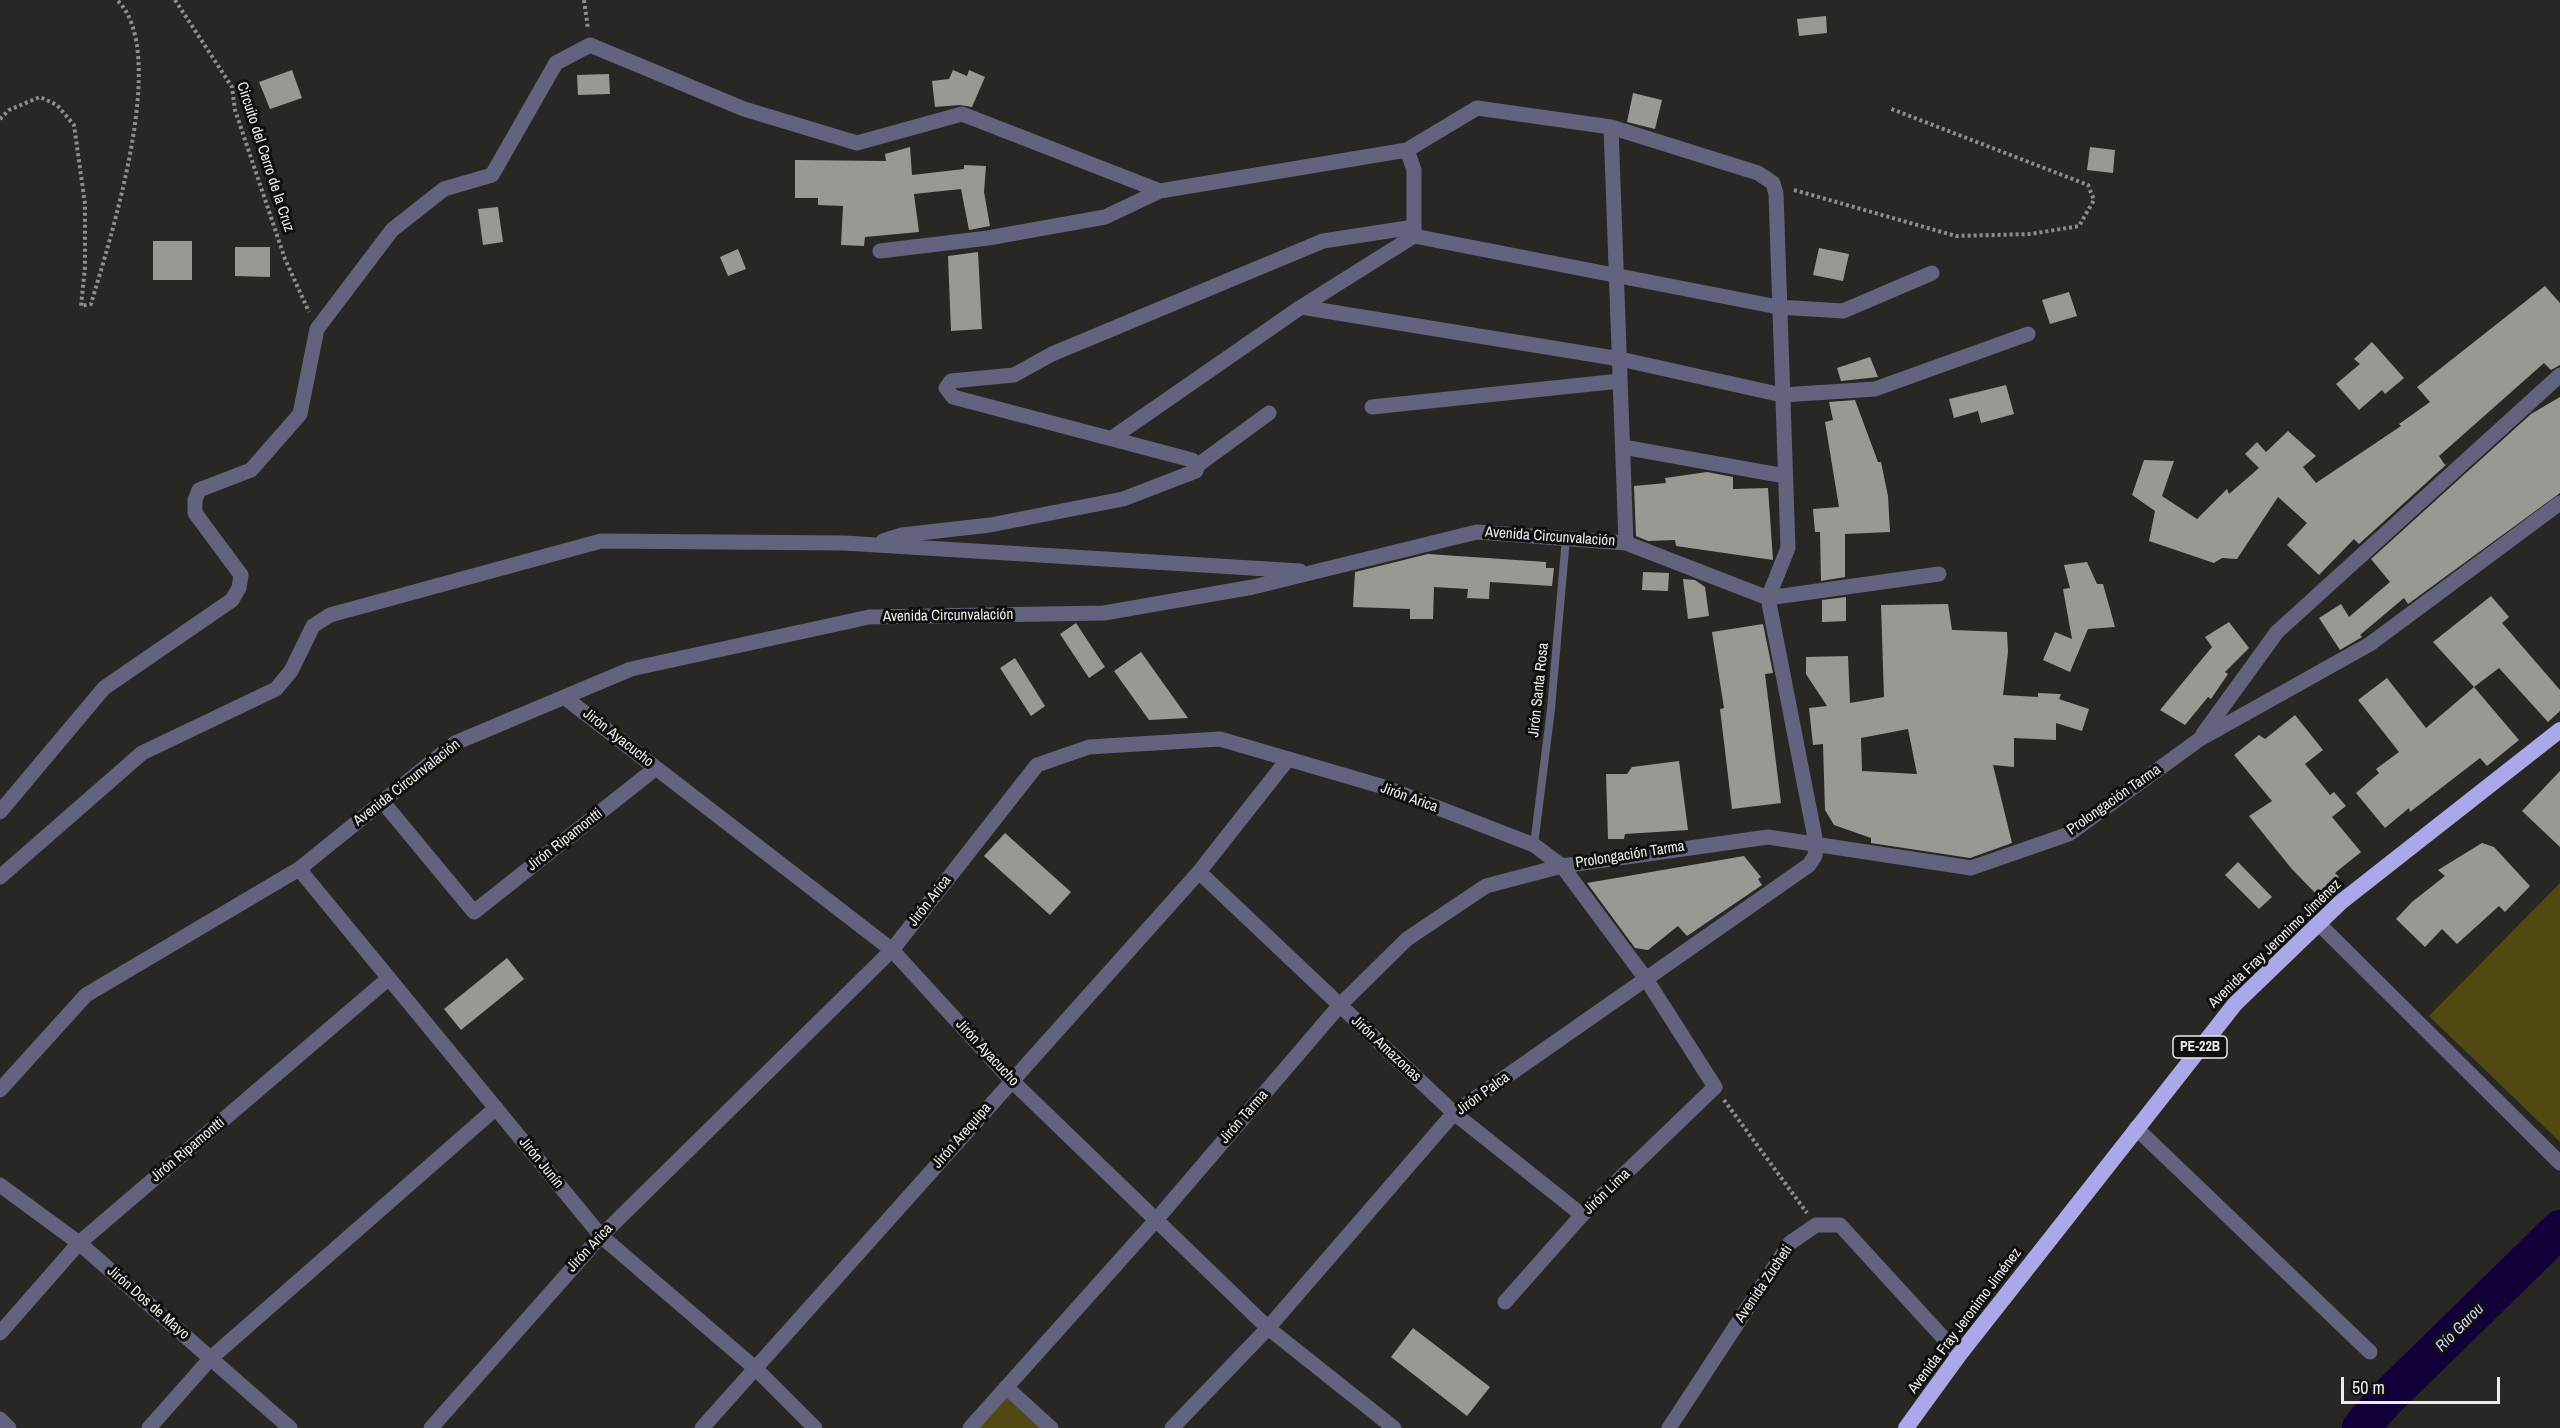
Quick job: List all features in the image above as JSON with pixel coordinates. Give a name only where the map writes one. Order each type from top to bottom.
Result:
[{"type":"highway","name":"Avenida Fray Jeronimo Jiménez","points":[[1906,1428],[1959,1355],[2235,1004],[2341,902],[2560,730]]},
{"type":"street","points":[[0,812],[104,688],[232,600],[239,588],[241,574],[195,513],[195,500],[199,490],[251,470],[300,414],[317,329],[392,230],[444,189],[492,175],[556,63],[590,45],[744,109],[858,143],[962,114],[1160,191]]},
{"type":"street","points":[[880,251],[988,238],[1105,217],[1160,191],[1407,150],[1478,108],[1611,127],[1758,173],[1773,183],[1776,194],[1778,307],[1788,548],[1768,598],[1816,843]]},
{"type":"street","points":[[1611,127],[1626,543]]},
{"type":"street","points":[[1407,150],[1414,170],[1414,232]]},
{"type":"street","points":[[1112,438],[1300,307],[1414,232]]},
{"type":"street","points":[[1198,465],[1192,460],[953,397],[946,388],[951,381],[1014,375],[1052,354],[1323,241],[1414,232],[1616,276],[1778,307],[1843,311],[1932,273]]},
{"type":"street","points":[[1300,307],[1620,359],[1782,395],[1875,389],[2028,334]]},
{"type":"street","points":[[2200,739],[2277,632],[2560,375]]},
{"type":"street","points":[[1372,407],[1620,381]]},
{"type":"street","points":[[875,545],[902,536],[990,525],[1123,499],[1196,471],[1198,465],[1269,413]]},
{"type":"street","points":[[1623,447],[1785,476]]},
{"type":"street","name":"Prolongación Tarma","points":[[1562,866],[1768,837],[1971,868],[2069,834],[2200,739],[2370,644],[2560,503]]},
{"type":"street","name":"Avenida Circunvalación","points":[[0,1090],[86,994],[299,869],[455,743],[631,669],[869,617],[1104,613],[1253,587],[1477,532],[1626,543],[1768,598]]},
{"type":"street","points":[[0,877],[142,753],[276,688],[291,671],[313,626],[330,615],[601,541],[875,545],[1315,572]]},
{"type":"street","points":[[1768,598],[1939,574]]},
{"type":"street","name":"Jirón Ayacucho","points":[[564,697],[892,950],[1011,1080],[1268,1328],[1392,1427]]},
{"type":"street","name":"Jirón Arica","points":[[431,1428],[601,1236],[892,950],[1037,765],[1089,747],[1220,739],[1384,787],[1534,845],[1562,866],[1646,979],[1715,1088]]},
{"type":"street","name":"Jirón Arequipa","points":[[702,1428],[1199,872],[1288,759]]},
{"type":"street","name":"Jirón Ripamontti","points":[[382,801],[474,912],[656,768]]},
{"type":"street","name":"Jirón Palca","points":[[1172,1428],[1268,1328],[1455,1113],[1809,865],[1815,856],[1816,843]]},
{"type":"street","name":"Jirón Tarma","points":[[970,1428],[1156,1220],[1340,1005],[1407,939],[1486,886],[1562,866]]},
{"type":"street","name":"Jirón Junín","points":[[299,869],[601,1236],[756,1369],[815,1428]]},
{"type":"street","name":"Jirón Amazonas","points":[[1199,872],[1455,1113],[1582,1215]]},
{"type":"street","points":[[2319,924],[2560,1162]]},
{"type":"street","name":"Jirón Ripamontti","points":[[0,1334],[79,1243],[389,978]]},
{"type":"street","name":"Jirón Lima","points":[[1505,1302],[1582,1215],[1715,1088]]},
{"type":"street","points":[[149,1428],[211,1358],[496,1108]]},
{"type":"street","points":[[2136,1128],[2370,1352]]},
{"type":"street","name":"Jirón Dos de Mayo","points":[[0,1185],[79,1243],[290,1428]]},
{"type":"street","points":[[1816,1225],[1840,1225],[1959,1355]]},
{"type":"street","name":"Avenida Zucheti","points":[[1670,1428],[1790,1243],[1816,1225]]},
{"type":"street","points":[[1006,1387],[1051,1428]]},
{"type":"street","points":[[0,1419],[9,1428]]},
{"type":"lane","name":"Jirón Santa Rosa","points":[[1534,845],[1551,709],[1566,538]]},
{"type":"path","points":[[0,119],[9,110],[40,97],[57,105],[74,125],[85,204],[85,267],[81,306],[91,304],[126,179],[134,118],[139,50],[128,11],[117,0]]},
{"type":"path","name":"Circuito del Cerro de la Cruz","points":[[175,0],[232,87],[235,110],[285,259],[317,329]]},
{"type":"path","points":[[584,0],[590,45]]},
{"type":"path","points":[[1773,183],[1956,236],[2031,234],[2079,226],[2094,200],[2088,185],[1889,108]]},
{"type":"path","points":[[1715,1088],[1816,1225]]},
{"type":"shaded area","points":[[2560,883],[2560,1142],[2429,1016]]},
{"type":"shaded area","points":[[1006,1387],[1051,1428],[969,1428]]},
{"type":"building","points":[[1826,16],[1827,33],[1799,36],[1797,19]]},
{"type":"building","points":[[292,70],[302,98],[270,109],[259,82]]},
{"type":"building","points":[[953,70],[967,76],[969,70],[985,77],[972,107],[960,105],[935,107],[932,81],[949,79]]},
{"type":"building","points":[[609,74],[610,94],[578,95],[577,75]]},
{"type":"building","points":[[1633,93],[1662,100],[1655,129],[1627,122]]},
{"type":"building","points":[[910,147],[912,175],[964,169],[964,165],[986,166],[984,192],[990,226],[969,230],[961,189],[914,194],[919,232],[865,237],[864,246],[841,245],[843,206],[818,205],[818,198],[795,198],[795,160],[886,161],[885,154]]},
{"type":"building","points":[[2090,147],[2115,150],[2113,173],[2087,170]]},
{"type":"building","points":[[498,207],[503,242],[483,245],[478,209]]},
{"type":"building","points":[[153,241],[192,241],[192,280],[153,280]]},
{"type":"building","points":[[235,247],[270,247],[270,277],[235,276]]},
{"type":"building","points":[[1819,248],[1849,254],[1843,281],[1813,275]]},
{"type":"building","points":[[738,249],[746,269],[728,276],[720,257]]},
{"type":"building","points":[[978,252],[982,329],[951,331],[948,256]]},
{"type":"building","points":[[2545,286],[2560,303],[2560,365],[2551,370],[2544,363],[2439,456],[2445,465],[2448,463],[2359,544],[2354,539],[2319,575],[2287,545],[2307,523],[2278,497],[2237,559],[2222,558],[2214,563],[2149,541],[2155,511],[2132,495],[2144,460],[2174,461],[2162,496],[2197,519],[2227,489],[2229,494],[2259,468],[2245,454],[2257,442],[2266,452],[2288,431],[2316,456],[2303,467],[2316,483],[2401,426],[2399,424],[2430,402],[2417,387]]},
{"type":"building","points":[[2069,292],[2077,316],[2050,324],[2042,300]]},
{"type":"building","points":[[2372,342],[2404,378],[2385,394],[2382,390],[2359,410],[2336,384],[2360,364],[2354,359]]},
{"type":"building","points":[[1870,357],[1878,377],[1841,381],[1837,368]]},
{"type":"building","points":[[2006,385],[2014,414],[1981,423],[1978,411],[1954,418],[1949,399]]},
{"type":"building","points":[[2560,397],[2560,493],[2408,604],[2404,598],[2360,635],[2362,637],[2340,650],[2319,618],[2341,604],[2349,617],[2390,582],[2371,559],[2531,414]]},
{"type":"building","points":[[1855,400],[1878,462],[1881,462],[1888,496],[1890,532],[1845,534],[1845,577],[1821,581],[1820,532],[1815,532],[1813,509],[1839,507],[1825,422],[1833,420],[1829,402]]},
{"type":"building","points":[[1707,472],[1733,477],[1733,489],[1768,488],[1773,560],[1676,546],[1675,540],[1648,541],[1636,536],[1634,486],[1666,483],[1665,478]]},
{"type":"building","points":[[1428,554],[1546,562],[1546,568],[1554,568],[1552,586],[1490,582],[1489,599],[1467,598],[1468,589],[1434,587],[1433,619],[1410,619],[1410,609],[1353,607],[1355,572]]},
{"type":"building","points":[[2087,562],[2097,584],[2103,584],[2115,627],[2088,629],[2070,672],[2043,660],[2055,632],[2072,639],[2063,589],[2070,588],[2064,565]]},
{"type":"building","points":[[1643,572],[1669,573],[1668,591],[1642,590]]},
{"type":"building","points":[[1683,579],[1695,580],[1705,587],[1709,616],[1688,619]]},
{"type":"building","points":[[2491,596],[2509,617],[2502,623],[2560,690],[2560,711],[2548,722],[2499,668],[2474,687],[2433,642]]},
{"type":"building","points":[[1846,597],[1846,621],[1822,622],[1822,600]]},
{"type":"building","points":[[1948,604],[1952,630],[2007,632],[2008,652],[2003,695],[2038,697],[2038,693],[2061,694],[2059,699],[2089,709],[2082,731],[2056,723],[2056,740],[2014,738],[2014,767],[1993,765],[2012,843],[1970,858],[1871,843],[1871,838],[1834,825],[1825,810],[1823,744],[1813,745],[1809,708],[1827,706],[1806,674],[1806,657],[1848,656],[1850,703],[1884,697],[1881,605]],"holes":[[[1908,729],[1917,774],[1862,771],[1861,738]]]},
{"type":"building","points":[[2229,622],[2249,648],[2225,672],[2228,674],[2211,699],[2208,697],[2185,725],[2160,710],[2212,647],[2205,637]]},
{"type":"building","points":[[1076,623],[1105,667],[1089,678],[1060,634]]},
{"type":"building","points":[[1763,624],[1773,673],[1765,674],[1781,803],[1732,809],[1720,709],[1724,708],[1712,632]]},
{"type":"building","points":[[1141,652],[1188,718],[1149,720],[1114,671]]},
{"type":"building","points":[[1015,658],[1045,706],[1031,716],[1000,668]]},
{"type":"building","points":[[2387,678],[2426,728],[2474,687],[2519,740],[2487,766],[2480,758],[2410,812],[2409,808],[2385,828],[2356,793],[2379,773],[2376,769],[2399,752],[2358,700]]},
{"type":"building","points":[[2295,715],[2323,750],[2305,764],[2330,795],[2334,792],[2346,806],[2332,817],[2361,852],[2335,873],[2339,877],[2317,895],[2291,868],[2249,816],[2272,801],[2234,755],[2259,735],[2265,739]]},
{"type":"building","points":[[1679,761],[1688,830],[1625,834],[1624,839],[1608,839],[1606,774],[1627,774],[1632,767]]},
{"type":"building","points":[[2560,771],[2560,847],[2522,811]]},
{"type":"building","points":[[1005,833],[1071,892],[1050,915],[984,856]]},
{"type":"building","points":[[2482,843],[2494,847],[2530,886],[2505,912],[2499,906],[2457,944],[2442,929],[2425,947],[2396,919],[2412,902],[2445,876],[2438,870]]},
{"type":"building","points":[[1744,856],[1761,877],[1758,879],[1762,885],[1687,936],[1678,926],[1648,950],[1635,948],[1587,883]]},
{"type":"building","points":[[2238,862],[2272,897],[2259,909],[2225,875]]},
{"type":"building","points":[[507,958],[524,979],[461,1030],[444,1009]]},
{"type":"building","points":[[1413,1328],[1490,1387],[1467,1416],[1391,1357]]},
{"type":"waterway","name":"Río Garou","points":[[2361,1428],[2383,1402],[2560,1229]]}]
